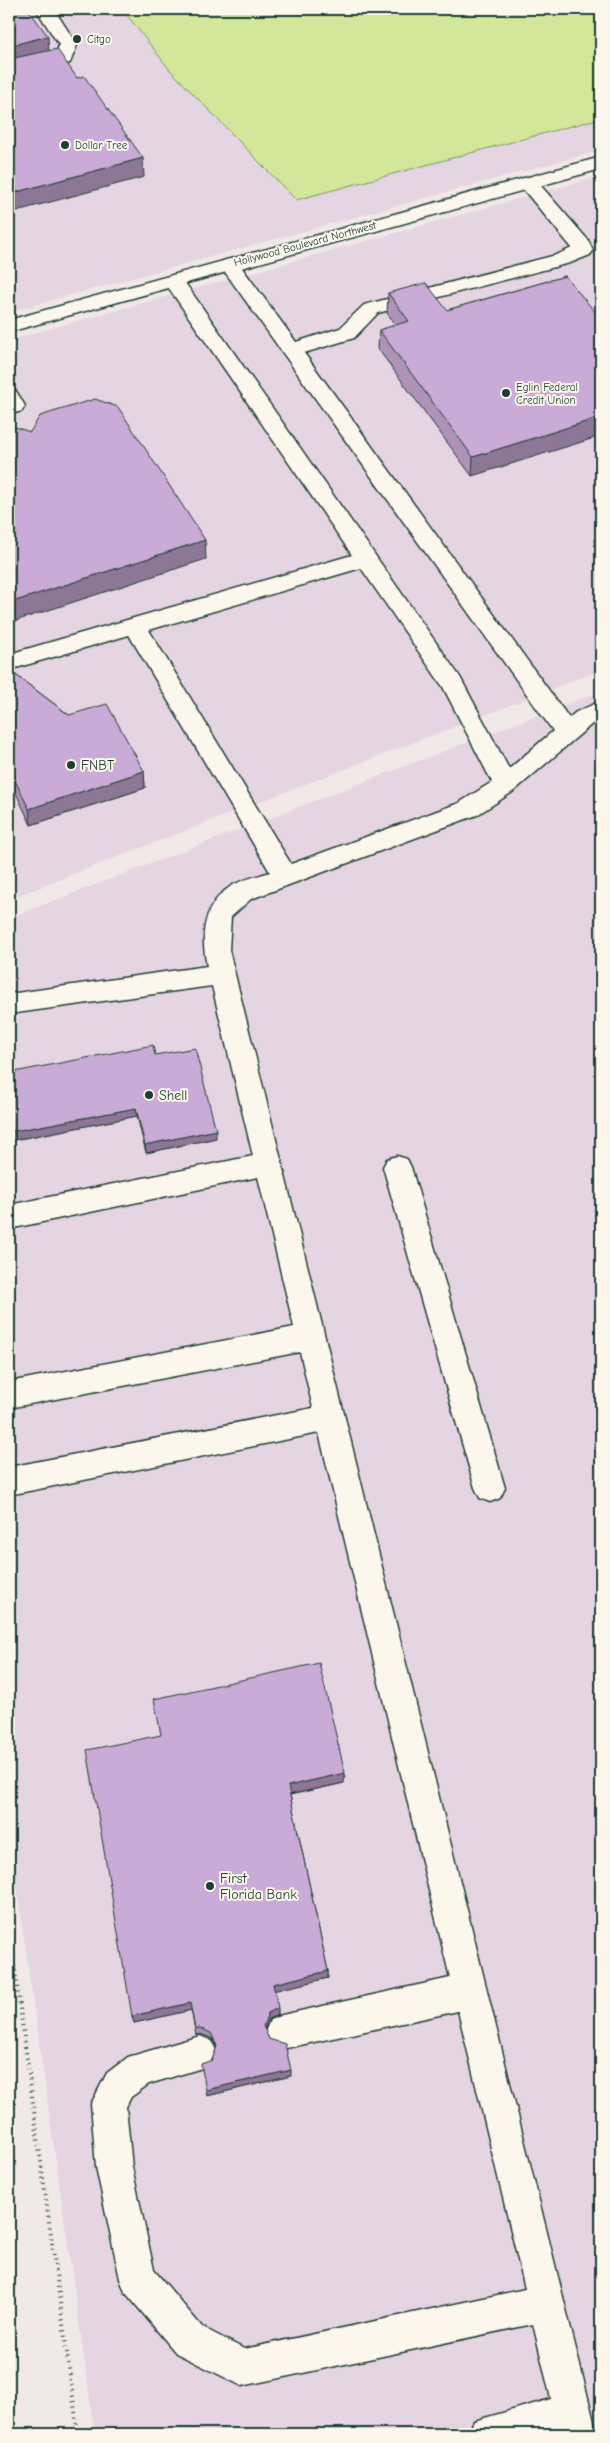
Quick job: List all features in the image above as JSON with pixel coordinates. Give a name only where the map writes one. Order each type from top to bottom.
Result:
[{"type":"street","points":[[9,72],[64,59],[68,46],[45,9]]},
{"type":"street","name":"Hollywood Boulevard Northwest","points":[[9,326],[601,163]]},
{"type":"street","points":[[291,350],[347,333],[371,309],[563,259],[583,251],[581,244],[528,183]]},
{"type":"street","points":[[230,265],[567,733]]},
{"type":"street","points":[[174,281],[452,683],[506,785]]},
{"type":"street","points":[[9,662],[365,559]]},
{"type":"street","points":[[135,626],[285,876]]},
{"type":"street","points":[[487,2434],[575,2423],[216,950],[219,913],[242,892],[468,809],[506,785],[584,718],[601,710]]},
{"type":"street","points":[[9,1004],[222,974]]},
{"type":"street","points":[[9,1217],[268,1164]]},
{"type":"street","points":[[398,1167],[490,1488]]},
{"type":"street","points":[[9,1395],[310,1336]]},
{"type":"street","points":[[9,1481],[330,1418]]},
{"type":"street","points":[[282,2032],[470,1991]]},
{"type":"street","points":[[200,2053],[140,2069],[119,2085],[108,2104],[114,2168],[138,2279],[189,2340],[242,2368],[546,2303]]},
{"type":"path","points":[[9,1927],[78,2434]]},
{"type":"shaded area","points":[[9,9],[122,9],[170,70],[296,200],[601,118],[601,150],[9,312]]},
{"type":"shaded area","points":[[601,176],[601,670],[9,899],[9,340]]},
{"type":"shaded area","points":[[601,691],[601,2434],[95,2434],[9,1833],[9,918]]},
{"type":"green space","points":[[122,9],[601,9],[601,118],[296,200],[170,70]]},
{"type":"building","points":[[9,9],[28,9],[48,36],[9,46]]},
{"type":"building","name":"Dollar Tree","points":[[57,49],[77,78],[84,76],[143,158],[9,194],[9,59]]},
{"type":"building","name":"Eglin Federal Credit Union","points":[[565,276],[601,319],[601,417],[473,457],[379,330],[409,321],[388,293],[426,283],[447,310]]},
{"type":"building","points":[[95,399],[118,407],[205,540],[9,603],[9,425],[30,432],[40,416]]},
{"type":"building","name":"FNBT","points":[[9,670],[69,715],[107,704],[144,771],[29,809],[9,768]]},
{"type":"building","points":[[153,1045],[155,1055],[195,1048],[216,1130],[145,1145],[136,1108],[9,1132],[9,1073]]},
{"type":"building","name":"First Florida Bank","points":[[319,1663],[345,1773],[288,1786],[328,1971],[273,1984],[278,2008],[268,2013],[263,2026],[269,2039],[285,2044],[291,2070],[206,2090],[201,2064],[212,2060],[217,2046],[211,2033],[199,2028],[195,2029],[190,2003],[132,2016],[87,1750],[161,1735],[154,1699]]},
{"type":"place","name":"Citgo","points":[[77,39]]},
{"type":"place","name":"Dollar Tree","points":[[65,145]]},
{"type":"place","name":"Eglin Federal Credit Union","points":[[506,393]]},
{"type":"place","name":"FNBT","points":[[71,765]]},
{"type":"place","name":"Shell","points":[[149,1095]]},
{"type":"place","name":"First Florida Bank","points":[[210,1886]]}]
